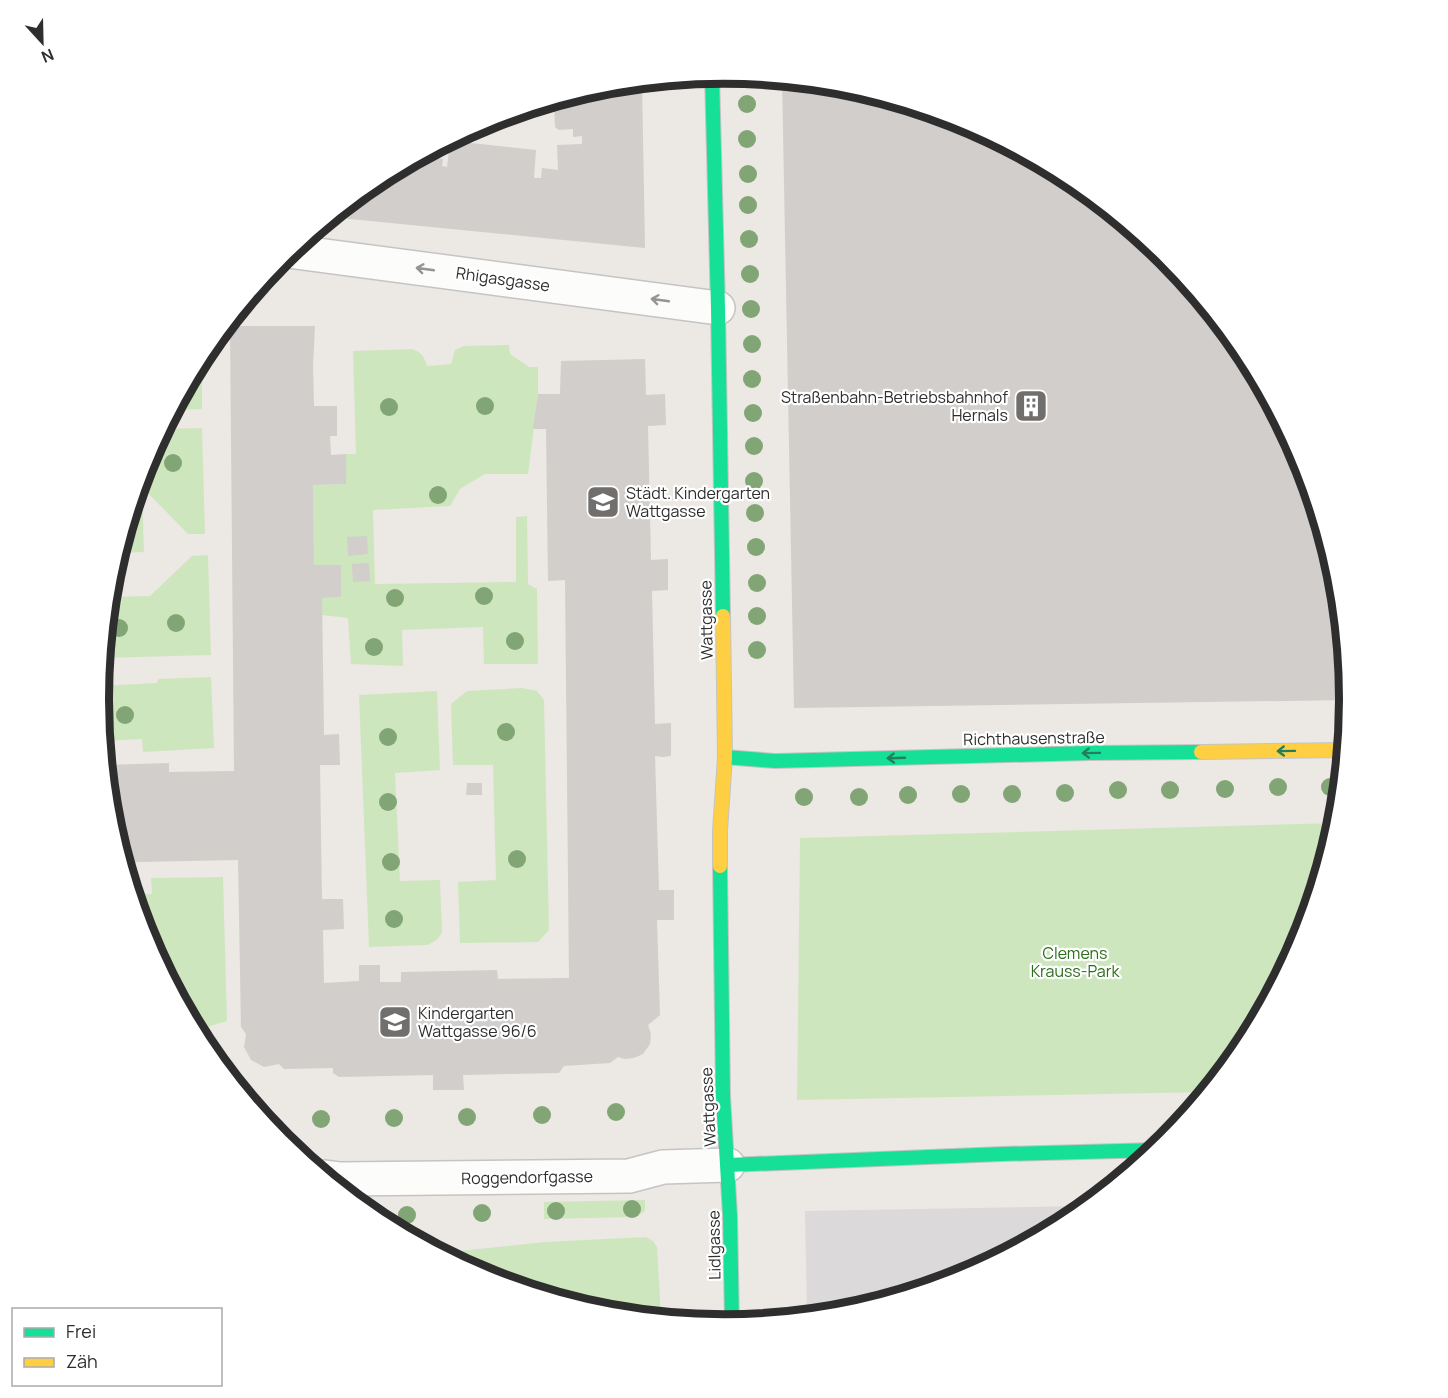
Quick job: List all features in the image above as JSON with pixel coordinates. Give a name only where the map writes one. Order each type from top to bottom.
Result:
[{"type":"main road","name":"Wattgasse","points":[[712,84],[725,757],[720,820],[723,1096],[728,1165]]},
{"type":"main road","name":"Richthausenstraße","points":[[725,757],[775,761],[1090,753],[1337,750]]},
{"type":"main road","points":[[728,1165],[1141,1150]]},
{"type":"main road","name":"Lidlgasse","points":[[728,1165],[732,1314]]},
{"type":"street","name":"Rhigasgasse","points":[[301,253],[718,308]]},
{"type":"street","name":"Roggendorfgasse","points":[[340,1179],[628,1176],[663,1167],[728,1165]]},
{"type":"shaded area","points":[[1071,1206],[1032,1232],[959,1267],[883,1293],[807,1308],[805,1211]]},
{"type":"green space","points":[[509,345],[510,354],[529,367],[538,367],[538,394],[528,474],[485,474],[460,489],[450,506],[373,510],[375,584],[516,582],[516,517],[527,516],[528,584],[537,589],[538,664],[484,664],[483,627],[402,630],[403,666],[351,664],[348,618],[322,615],[322,598],[341,597],[341,565],[314,565],[313,485],[346,484],[346,454],[356,454],[353,351],[412,349],[422,355],[427,366],[451,364],[455,350],[464,346]]},
{"type":"green space","points":[[202,374],[202,409],[181,410]]},
{"type":"green space","points":[[202,428],[205,534],[188,534],[148,493],[145,493],[171,429]]},
{"type":"green space","points":[[142,500],[144,552],[127,553]]},
{"type":"green space","points":[[208,555],[211,655],[110,658],[118,597],[150,596],[192,556]]},
{"type":"green space","points":[[211,677],[214,748],[143,752],[142,739],[110,741],[109,686],[157,683],[158,679]]},
{"type":"green space","points":[[522,688],[537,691],[544,700],[549,930],[538,942],[460,943],[458,882],[496,880],[493,765],[453,765],[451,704],[467,691]]},
{"type":"green space","points":[[437,691],[440,770],[395,773],[400,881],[440,880],[442,932],[436,940],[427,945],[369,947],[359,695]]},
{"type":"green space","name":"Clemens Krauss-Park","points":[[1326,823],[1306,897],[1276,971],[1235,1041],[1196,1092],[797,1100],[800,838]]},
{"type":"green space","points":[[223,877],[227,1021],[206,1029],[172,971],[141,894],[152,894],[151,878]]},
{"type":"green space","points":[[645,1200],[645,1211],[636,1217],[544,1219],[544,1202]]},
{"type":"green space","points":[[646,1237],[653,1241],[657,1247],[661,1311],[565,1293],[526,1281],[453,1252],[545,1242]]},
{"type":"building","name":"Straßenbahn-Betriebsbahnhof Hernals","points":[[782,87],[844,96],[883,105],[922,117],[996,147],[1066,188],[1098,211],[1159,264],[1212,325],[1235,357],[1276,427],[1292,464],[1318,540],[1327,579],[1338,659],[1339,699],[794,708]]},
{"type":"building","points":[[642,89],[645,248],[341,218],[382,188],[433,157],[443,159],[442,166],[447,167],[449,148],[463,142],[536,150],[534,178],[541,178],[542,168],[558,170],[557,145],[582,144],[582,136],[573,137],[573,129],[559,130],[555,127],[554,108]]},
{"type":"building","points":[[235,326],[315,326],[314,406],[337,406],[337,436],[330,436],[331,455],[346,454],[346,484],[313,485],[314,565],[341,565],[341,597],[322,598],[324,735],[339,734],[340,765],[320,765],[322,899],[343,899],[344,929],[323,930],[324,983],[359,981],[359,965],[380,965],[380,982],[401,982],[401,972],[497,970],[498,979],[569,978],[565,580],[548,581],[546,429],[533,429],[538,394],[560,394],[561,361],[645,359],[646,395],[665,394],[666,425],[648,426],[651,560],[668,559],[668,590],[652,591],[655,724],[671,723],[671,756],[655,756],[659,890],[674,890],[674,920],[657,920],[660,1015],[648,1025],[651,1034],[650,1044],[643,1054],[634,1058],[618,1057],[610,1063],[564,1066],[559,1073],[463,1075],[464,1090],[433,1090],[433,1075],[339,1077],[333,1073],[333,1068],[284,1069],[279,1064],[264,1067],[251,1060],[244,1047],[246,1034],[241,1027],[238,860],[136,862],[136,879],[121,819],[113,765],[169,763],[169,772],[234,771],[230,333]]},
{"type":"building","points":[[367,536],[368,554],[348,556],[347,537]]},
{"type":"building","points":[[369,563],[370,581],[353,582],[352,564]]},
{"type":"building","points":[[467,783],[482,783],[482,795],[466,795]]},
{"type":"traffic: fast","points":[[712,84],[723,616]]},
{"type":"traffic: fast","points":[[725,757],[775,761],[1201,752]]},
{"type":"traffic: fast","points":[[720,866],[723,1096],[730,1216],[732,1314]]},
{"type":"traffic: fast","points":[[728,1165],[1141,1150]]},
{"type":"traffic: slow","points":[[720,866],[725,757],[723,616]]},
{"type":"traffic: slow","points":[[1201,752],[1337,750]]},
{"type":"place","name":"Straßenbahn-Betriebsbahnhof Hernals","points":[[1031,406]]},
{"type":"place","name":"Städt. Kindergarten Wattgasse","points":[[603,502]]},
{"type":"place","name":"Kindergarten Wattgasse 96/6","points":[[395,1022]]}]
